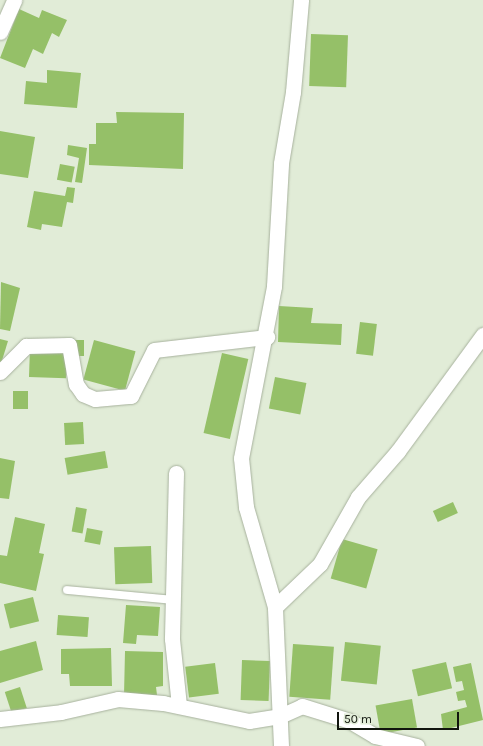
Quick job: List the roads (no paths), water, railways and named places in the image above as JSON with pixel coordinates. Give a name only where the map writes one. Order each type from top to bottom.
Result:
[{"type":"street","points":[[0,32],[14,0]]},
{"type":"street","points":[[281,746],[274,607],[241,480],[241,458],[267,336],[274,279],[281,163],[293,92],[302,0]]},
{"type":"street","points":[[274,607],[320,564],[358,497],[398,451],[483,335]]},
{"type":"street","points":[[0,372],[26,346],[69,344],[76,384],[83,394],[95,399],[131,396],[154,350],[267,336]]},
{"type":"street","points":[[176,473],[172,639],[179,706]]},
{"type":"street","points":[[0,719],[61,712],[118,699],[179,706],[249,720],[280,716],[302,706],[350,721],[375,736],[417,746]]},
{"type":"lane","points":[[67,590],[173,600]]}]
